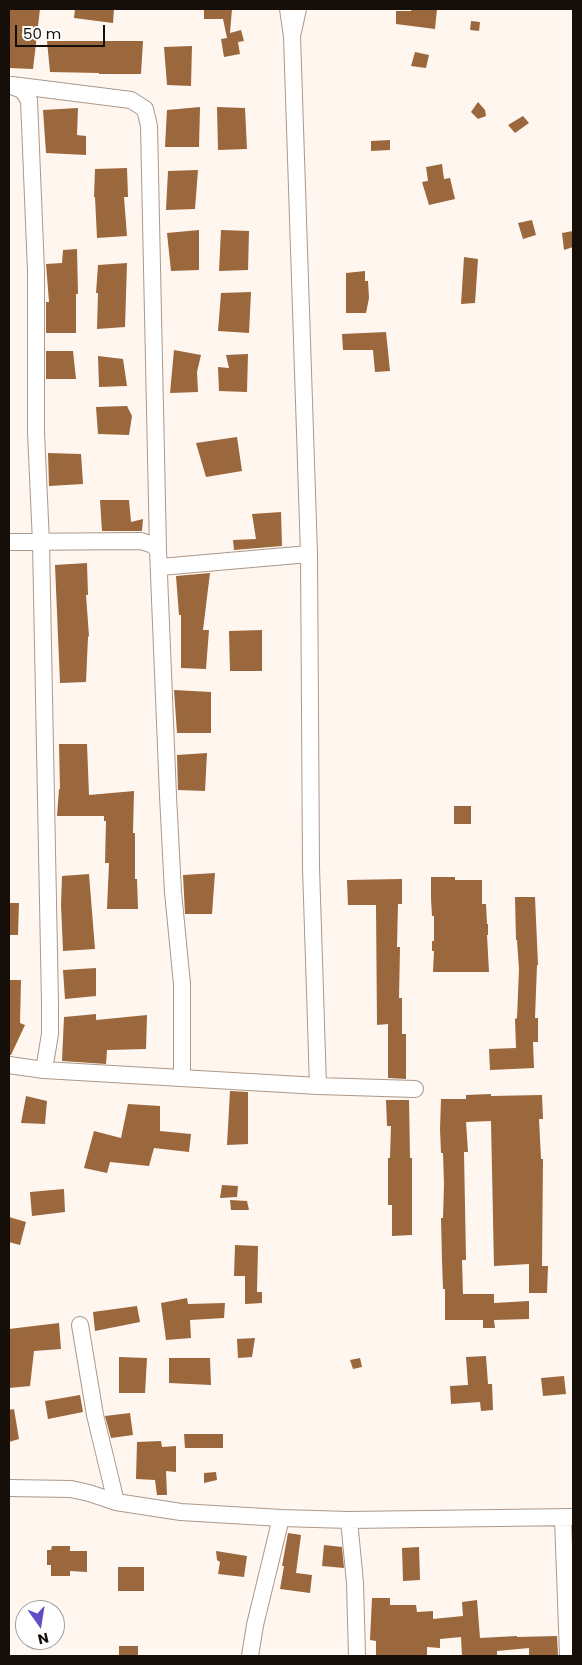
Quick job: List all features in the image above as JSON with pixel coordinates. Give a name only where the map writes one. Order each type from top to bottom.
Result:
[{"type":"street","points":[[288,9],[292,36],[309,554],[311,867],[318,1086]]},
{"type":"street","points":[[292,36],[298,9]]},
{"type":"street","points":[[9,85],[22,90],[29,100],[36,271],[36,432],[41,542],[50,1004],[50,1034],[44,1070]]},
{"type":"street","points":[[9,85],[131,100],[145,109],[149,126],[158,550],[168,805],[173,892],[182,984],[182,1077]]},
{"type":"street","points":[[9,542],[141,541],[153,545],[158,550]]},
{"type":"street","points":[[160,568],[309,554]]},
{"type":"street","points":[[9,1065],[44,1070],[318,1086],[415,1088]]},
{"type":"street","points":[[80,1325],[95,1414],[116,1502]]},
{"type":"street","points":[[9,1488],[70,1489],[116,1502],[181,1512],[281,1518],[349,1520],[568,1518],[568,1656]]},
{"type":"street","points":[[250,1656],[255,1625],[281,1518]]},
{"type":"street","points":[[349,1520],[355,1583],[357,1656]]},
{"type":"building","points":[[9,9],[40,9],[33,69],[9,68]]},
{"type":"building","points":[[75,9],[114,9],[113,23],[74,18]]},
{"type":"building","points":[[204,9],[232,9],[230,33],[241,30],[244,41],[238,42],[240,54],[224,57],[221,39],[227,38],[223,19],[204,19]]},
{"type":"building","points":[[412,9],[437,9],[435,29],[396,24],[396,11],[411,11]]},
{"type":"building","points":[[471,21],[480,22],[479,31],[470,30]]},
{"type":"building","points":[[47,41],[143,41],[141,74],[50,72]]},
{"type":"building","points":[[192,46],[191,86],[167,85],[164,47]]},
{"type":"building","points":[[415,52],[429,55],[426,68],[411,66]]},
{"type":"building","points":[[478,102],[485,110],[486,116],[478,119],[471,112]]},
{"type":"building","points":[[200,107],[199,147],[165,147],[167,110]]},
{"type":"building","points":[[217,107],[245,108],[247,149],[218,150]]},
{"type":"building","points":[[78,108],[77,135],[86,136],[86,155],[46,153],[43,110]]},
{"type":"building","points":[[523,116],[529,123],[515,133],[508,125]]},
{"type":"building","points":[[390,140],[390,150],[371,151],[371,141]]},
{"type":"building","points":[[442,164],[444,179],[450,178],[455,199],[429,205],[422,182],[428,181],[426,167]]},
{"type":"building","points":[[127,168],[128,197],[124,197],[127,236],[97,238],[94,197],[95,169]]},
{"type":"building","points":[[198,170],[195,209],[166,210],[168,171]]},
{"type":"building","points":[[532,220],[536,235],[523,239],[518,223]]},
{"type":"building","points":[[199,230],[199,270],[171,271],[167,233]]},
{"type":"building","points":[[221,230],[249,231],[248,270],[219,271]]},
{"type":"building","points":[[573,231],[573,247],[564,250],[562,233]]},
{"type":"building","points":[[77,249],[78,294],[76,294],[76,333],[46,333],[46,302],[49,302],[46,264],[62,263],[63,250]]},
{"type":"building","points":[[464,257],[478,259],[475,303],[461,304]]},
{"type":"building","points":[[127,263],[125,327],[97,329],[98,293],[96,293],[98,265]]},
{"type":"building","points":[[365,271],[365,281],[368,281],[369,298],[366,313],[346,313],[346,273]]},
{"type":"building","points":[[251,292],[249,333],[218,331],[221,293]]},
{"type":"building","points":[[386,332],[390,371],[375,372],[373,350],[343,350],[342,334]]},
{"type":"building","points":[[174,350],[201,355],[197,372],[198,392],[170,393]]},
{"type":"building","points":[[46,351],[73,351],[76,379],[46,379]]},
{"type":"building","points":[[248,354],[247,392],[219,391],[218,367],[229,368],[226,355]]},
{"type":"building","points":[[98,356],[123,359],[127,386],[99,387]]},
{"type":"building","points":[[127,406],[132,416],[129,435],[98,434],[96,407]]},
{"type":"building","points":[[237,437],[242,471],[206,477],[196,443]]},
{"type":"building","points":[[48,453],[81,454],[83,484],[49,486]]},
{"type":"building","points":[[100,500],[129,500],[131,522],[143,519],[142,531],[102,531]]},
{"type":"building","points":[[281,512],[282,546],[234,550],[233,540],[256,539],[252,514]]},
{"type":"building","points":[[87,563],[88,595],[86,595],[89,636],[86,682],[60,683],[55,565]]},
{"type":"building","points":[[210,573],[203,630],[209,630],[206,669],[181,668],[181,615],[179,615],[176,576]]},
{"type":"building","points":[[262,630],[262,671],[230,671],[229,631]]},
{"type":"building","points":[[174,690],[211,692],[211,733],[177,733]]},
{"type":"building","points":[[59,744],[87,744],[89,795],[134,791],[133,833],[135,833],[135,879],[137,879],[138,909],[107,909],[109,863],[105,863],[106,821],[104,821],[104,816],[57,816],[60,789]]},
{"type":"building","points":[[207,753],[205,791],[178,790],[177,755]]},
{"type":"building","points":[[454,806],[471,806],[471,824],[454,824]]},
{"type":"building","points":[[215,873],[212,914],[185,914],[183,875]]},
{"type":"building","points":[[89,874],[95,949],[63,951],[62,876]]},
{"type":"building","points":[[431,877],[455,877],[455,880],[482,880],[482,904],[486,904],[488,924],[489,972],[433,972],[434,951],[432,951],[432,941],[434,941],[434,916],[432,916]]},
{"type":"building","points":[[402,879],[402,904],[398,904],[397,947],[400,947],[399,998],[402,998],[402,1034],[406,1034],[406,1079],[388,1078],[388,1024],[377,1025],[376,905],[348,905],[347,880]]},
{"type":"building","points":[[515,897],[535,897],[538,965],[535,1018],[538,1018],[538,1042],[533,1042],[534,1068],[490,1070],[489,1049],[516,1048],[515,1019],[517,1018],[519,969]]},
{"type":"building","points":[[9,903],[19,903],[18,935],[9,935]]},
{"type":"building","points":[[96,968],[96,996],[65,999],[63,970]]},
{"type":"building","points":[[9,980],[21,980],[20,1023],[25,1025],[11,1055],[9,1055]]},
{"type":"building","points":[[96,1014],[96,1020],[147,1015],[146,1049],[107,1050],[106,1064],[62,1061],[64,1017]]},
{"type":"building","points":[[230,1091],[248,1092],[248,1144],[227,1145]]},
{"type":"building","points":[[491,1094],[491,1096],[542,1095],[543,1119],[539,1119],[541,1159],[543,1159],[542,1266],[548,1266],[547,1293],[529,1293],[529,1264],[494,1266],[491,1121],[466,1122],[468,1152],[464,1152],[466,1260],[462,1260],[463,1294],[494,1294],[494,1303],[529,1301],[529,1319],[494,1320],[495,1328],[483,1328],[483,1320],[445,1320],[441,1218],[443,1218],[444,1184],[440,1129],[441,1099],[466,1099],[466,1095]]},
{"type":"building","points":[[26,1096],[47,1101],[45,1124],[21,1123]]},
{"type":"building","points":[[386,1100],[409,1100],[410,1158],[412,1158],[412,1235],[392,1236],[392,1205],[388,1205],[388,1158],[390,1158],[391,1126],[387,1126]]},
{"type":"building","points":[[128,1104],[160,1106],[160,1131],[191,1134],[189,1152],[154,1148],[149,1166],[110,1162],[107,1173],[84,1168],[94,1131],[121,1138]]},
{"type":"building","points":[[222,1185],[238,1186],[237,1197],[220,1198]]},
{"type":"building","points":[[64,1189],[65,1212],[32,1216],[30,1192]]},
{"type":"building","points":[[230,1200],[247,1201],[249,1210],[231,1210]]},
{"type":"building","points":[[9,1217],[26,1222],[20,1245],[9,1242]]},
{"type":"building","points":[[235,1245],[258,1246],[257,1292],[262,1292],[262,1303],[245,1304],[245,1276],[234,1276]]},
{"type":"building","points":[[187,1298],[188,1304],[225,1303],[224,1318],[190,1320],[191,1338],[166,1340],[161,1303]]},
{"type":"building","points":[[137,1306],[140,1322],[95,1331],[93,1312]]},
{"type":"building","points":[[59,1323],[61,1349],[34,1351],[30,1386],[9,1388],[9,1329]]},
{"type":"building","points":[[255,1338],[252,1357],[238,1358],[237,1339]]},
{"type":"building","points":[[486,1356],[488,1384],[492,1384],[493,1410],[481,1411],[480,1402],[451,1404],[450,1386],[468,1385],[466,1357]]},
{"type":"building","points":[[119,1357],[147,1358],[145,1393],[119,1393]]},
{"type":"building","points":[[169,1358],[210,1358],[211,1385],[169,1383]]},
{"type":"building","points":[[360,1358],[362,1367],[353,1369],[350,1360]]},
{"type":"building","points":[[564,1376],[566,1394],[543,1396],[541,1378]]},
{"type":"building","points":[[80,1395],[83,1412],[48,1419],[45,1401]]},
{"type":"building","points":[[14,1409],[19,1439],[9,1442],[9,1410]]},
{"type":"building","points":[[130,1413],[133,1435],[111,1438],[105,1416]]},
{"type":"building","points":[[184,1434],[223,1434],[223,1448],[185,1448]]},
{"type":"building","points":[[161,1441],[162,1447],[176,1446],[176,1472],[166,1471],[167,1495],[157,1495],[155,1480],[136,1479],[137,1442]]},
{"type":"building","points":[[216,1472],[217,1480],[204,1483],[204,1473]]},
{"type":"building","points":[[288,1533],[301,1535],[296,1573],[312,1575],[310,1593],[280,1589]]},
{"type":"building","points":[[324,1545],[342,1547],[344,1568],[322,1566]]},
{"type":"building","points":[[52,1546],[70,1546],[70,1551],[87,1551],[87,1572],[70,1571],[70,1576],[51,1576],[51,1565],[47,1565],[47,1550],[51,1550]]},
{"type":"building","points":[[419,1547],[420,1580],[403,1581],[402,1548]]},
{"type":"building","points":[[216,1551],[247,1556],[244,1577],[218,1574],[220,1562],[217,1560]]},
{"type":"building","points":[[118,1567],[144,1567],[144,1591],[118,1591]]},
{"type":"building","points":[[372,1598],[390,1598],[390,1605],[416,1605],[417,1612],[433,1611],[433,1619],[463,1616],[462,1602],[477,1600],[480,1638],[557,1636],[558,1656],[529,1656],[529,1648],[497,1651],[497,1656],[462,1656],[461,1637],[440,1639],[440,1648],[427,1647],[427,1656],[376,1656],[376,1641],[370,1640]]},
{"type":"building","points":[[119,1646],[138,1646],[138,1656],[119,1656]]}]
